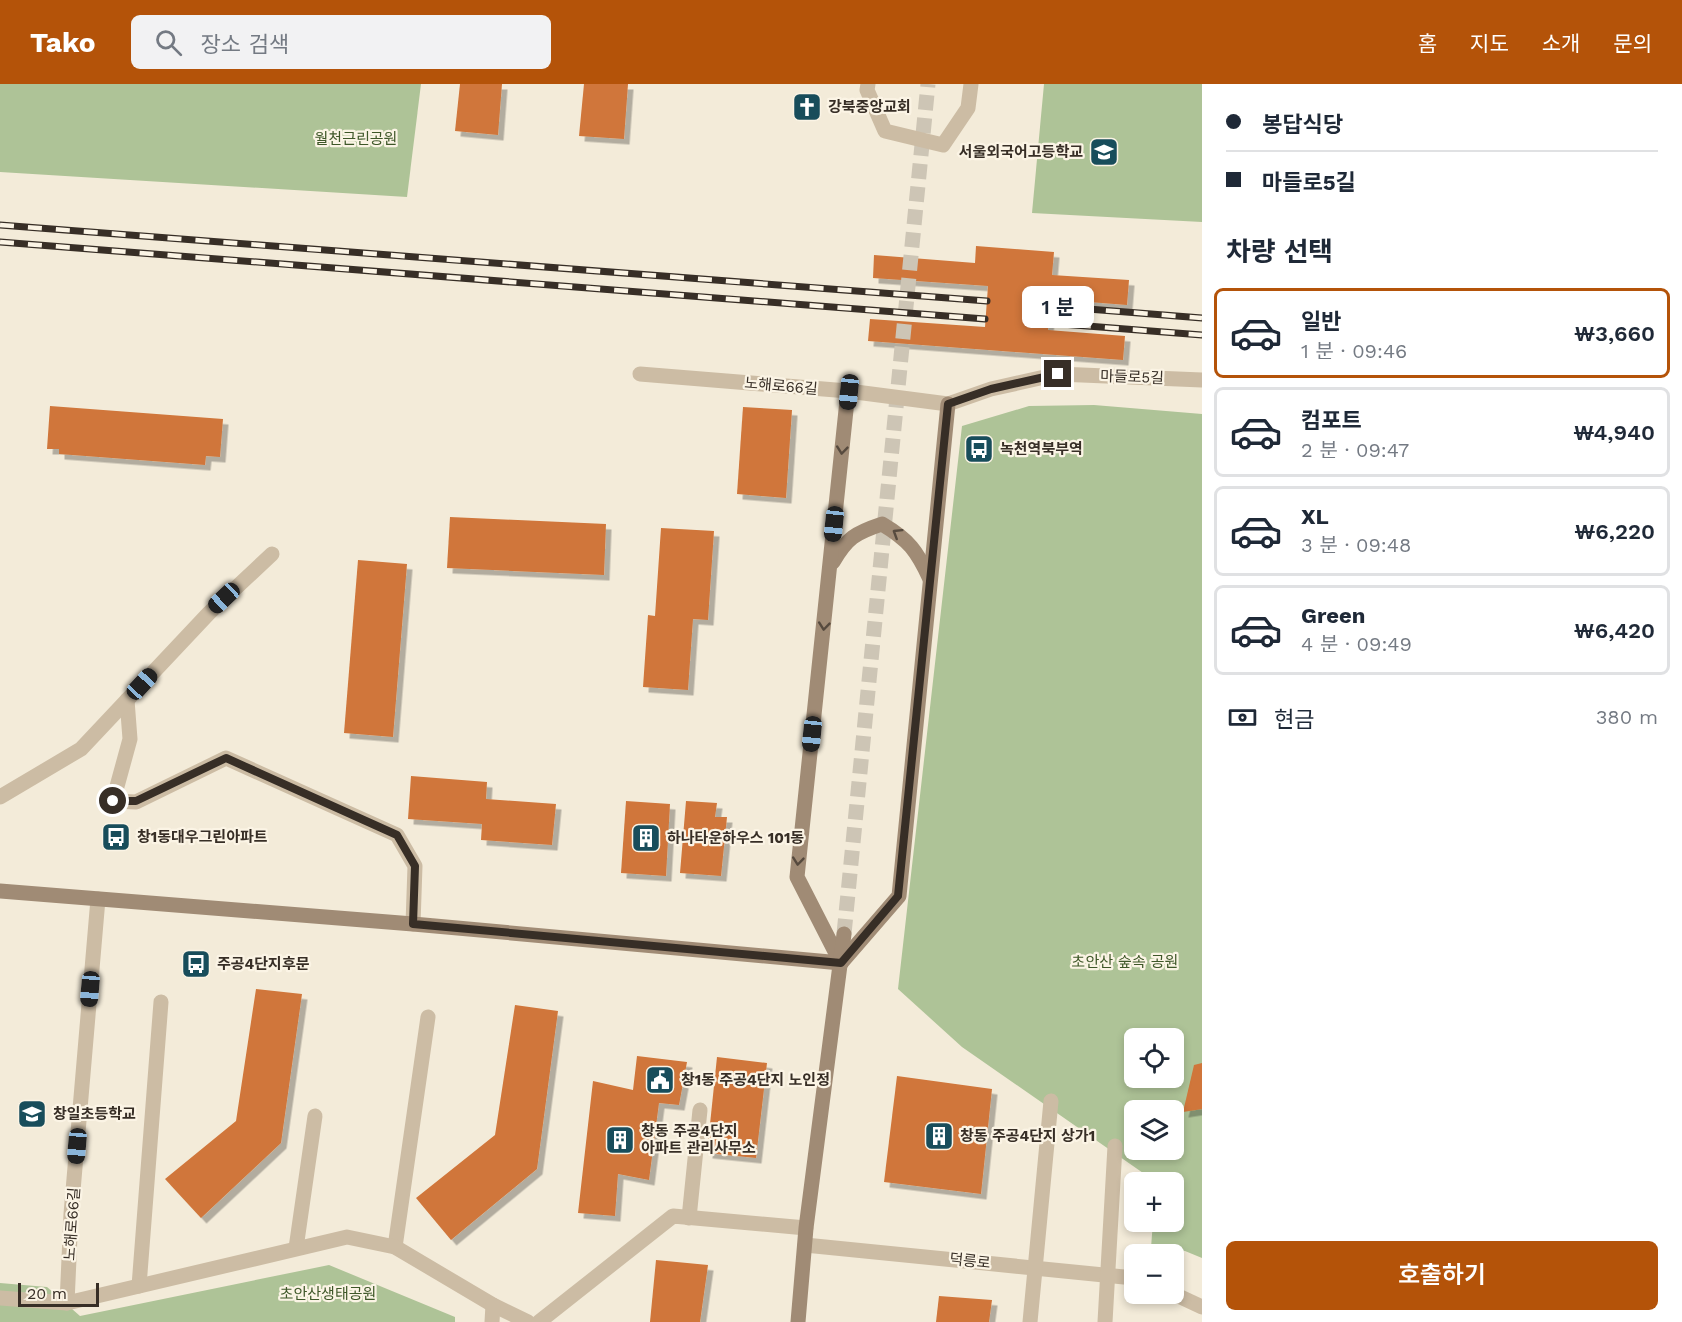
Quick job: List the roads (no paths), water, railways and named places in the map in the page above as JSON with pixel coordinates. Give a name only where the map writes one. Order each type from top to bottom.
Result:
[{"type":"main road","points":[[841,963],[797,877],[849,392]]},
{"type":"main road","points":[[841,963],[898,896],[948,404]]},
{"type":"main road","points":[[830,568],[842,547],[856,532],[882,524],[905,538],[919,556],[930,579]]},
{"type":"main road","points":[[0,891],[413,924],[841,963]]},
{"type":"main road","points":[[798,1322],[806,1228],[844,934]]},
{"type":"street","points":[[868,84],[867,90],[885,131],[944,145],[968,108],[971,84]]},
{"type":"street","name":"마들로5길","points":[[991,389],[1058,374],[1202,380]]},
{"type":"street","name":"노해로66길","points":[[640,375],[849,392],[948,404],[991,389]]},
{"type":"street","points":[[0,797],[81,749],[209,613],[272,554]]},
{"type":"street","points":[[127,700],[130,739],[113,801],[136,801],[226,758],[397,835],[415,866],[413,924]]},
{"type":"street","name":"노해로66길","points":[[67,1303],[71,1214],[98,899]]},
{"type":"street","points":[[139,1286],[161,1002]]},
{"type":"street","points":[[395,1247],[428,1017]]},
{"type":"street","points":[[1030,1322],[1051,1101]]},
{"type":"street","points":[[689,1218],[700,1110]]},
{"type":"street","points":[[296,1248],[315,1116]]},
{"type":"street","points":[[1105,1322],[1110,1276],[1115,1146]]},
{"type":"street","points":[[539,1322],[673,1216],[806,1228]]},
{"type":"street","points":[[0,1298],[67,1303],[347,1237],[395,1247],[493,1305],[528,1322]]},
{"type":"street","name":"덕릉로","points":[[805,1245],[1124,1277]]},
{"type":"street","points":[[1184,1299],[1202,1307]]},
{"type":"street","points":[[492,1322],[493,1305]]},
{"type":"tunnel","points":[[844,934],[928,84]]},
{"type":"railway","points":[[0,225],[987,301]]},
{"type":"railway","points":[[0,242],[985,319]]},
{"type":"railway","points":[[1050,306],[1202,318]]},
{"type":"railway","points":[[1049,323],[1202,335]]},
{"type":"place","name":"강북중앙교회","points":[[807,107]]},
{"type":"place","name":"서울외국어고등학교","points":[[1104,152]]},
{"type":"place","name":"녹천역북부역","points":[[979,449]]},
{"type":"place","name":"창1동대우그린아파트","points":[[116,837]]},
{"type":"place","name":"하나타운하우스 101동","points":[[646,838]]},
{"type":"place","name":"주공4단지후문","points":[[196,964]]},
{"type":"place","name":"창1동 주공4단지 노인정","points":[[660,1080]]},
{"type":"place","name":"창일초등학교","points":[[32,1114]]},
{"type":"place","name":"창동 주공4단지 상가1","points":[[939,1136]]},
{"type":"place","name":"창동 주공4단지 아파트 관리사무소","points":[[620,1140]]},
{"type":"park label","name":"월천근린공원","points":[[356,139]]},
{"type":"park label","name":"초안산 숲속 공원","points":[[1125,962]]},
{"type":"park label","name":"초안산생태공원","points":[[328,1294]]}]
